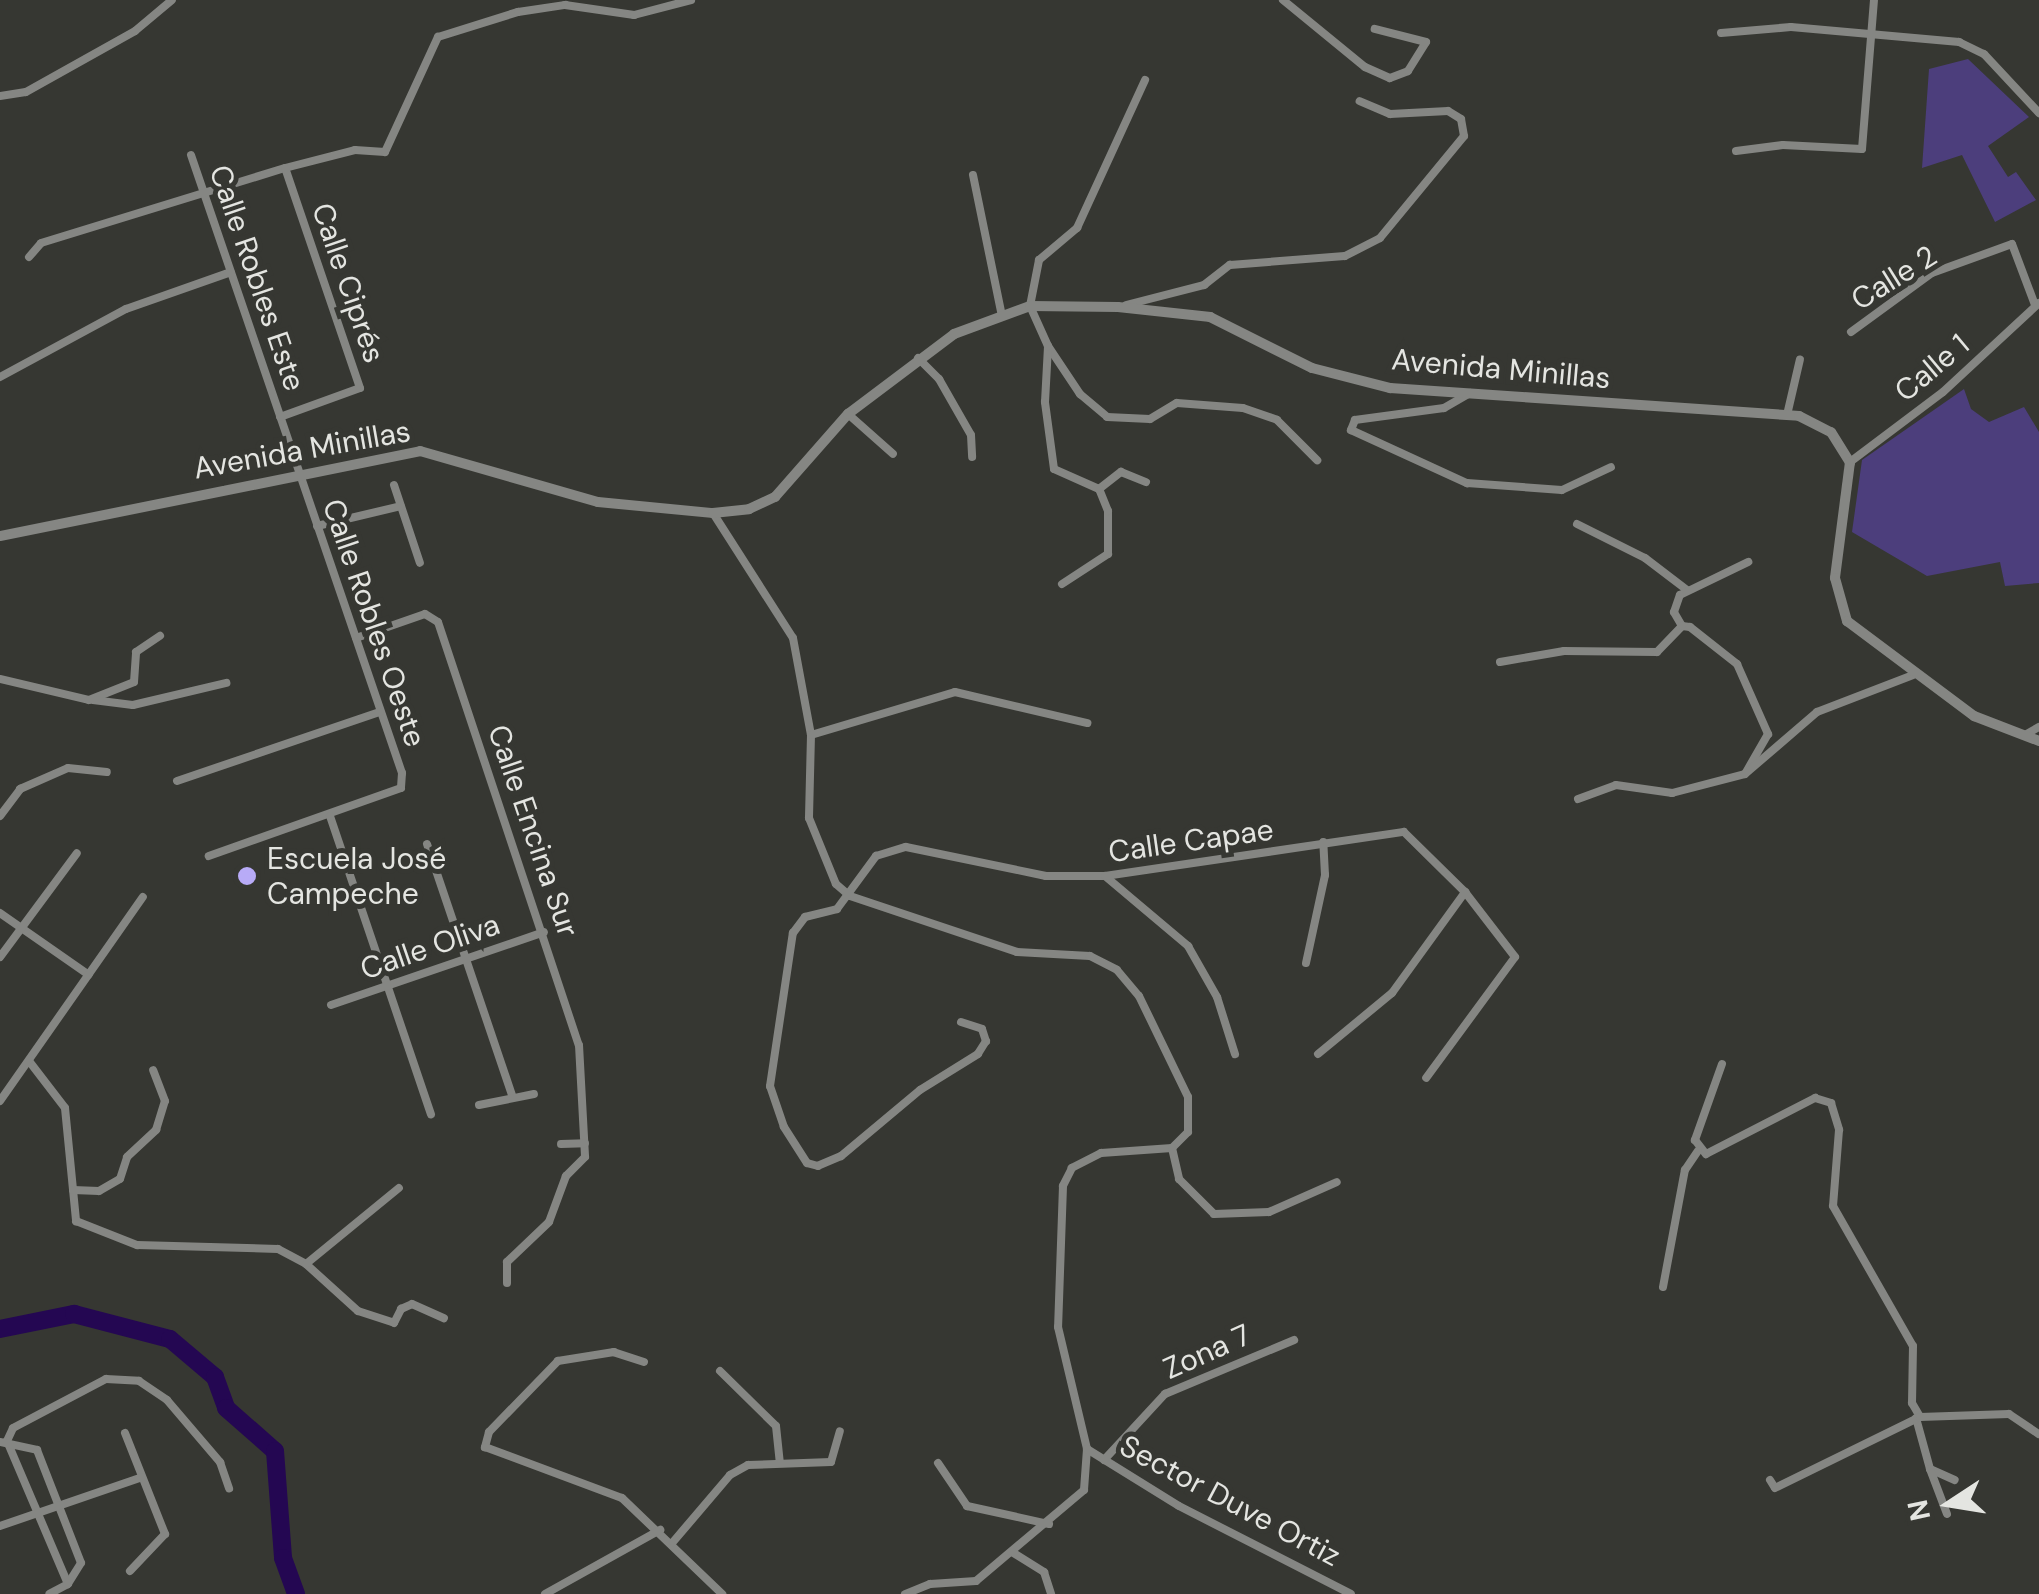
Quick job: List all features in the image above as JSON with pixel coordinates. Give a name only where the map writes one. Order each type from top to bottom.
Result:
[{"type":"street","points":[[0,96],[26,92],[136,30],[172,0]]},
{"type":"street","points":[[518,12],[520,0]]},
{"type":"street","points":[[29,257],[41,243],[285,168],[355,150],[385,152],[438,37],[518,12],[565,5],[634,15],[691,0]]},
{"type":"street","points":[[1282,0],[1365,67],[1390,78],[1408,70],[1426,42],[1375,29]]},
{"type":"street","points":[[1736,150],[1784,145],[1862,150],[1874,0]]},
{"type":"street","points":[[1721,33],[1791,27],[1959,42],[1984,54],[2039,113]]},
{"type":"street","points":[[1145,80],[1077,228],[1039,260],[1030,306],[1048,346],[1088,402],[1107,417],[1150,419],[1177,403],[1243,408],[1277,420],[1317,460]]},
{"type":"street","points":[[1118,307],[1204,286],[1230,265],[1345,256],[1380,238],[1464,136],[1461,119],[1448,111],[1390,114],[1360,101]]},
{"type":"street","name":"Calle Robles Este","points":[[191,155],[300,472]]},
{"type":"street","name":"Calle Ciprés","points":[[280,416],[360,388],[285,168]]},
{"type":"street","points":[[973,175],[1001,312]]},
{"type":"street","name":"Calle 2","points":[[1851,332],[1932,273],[2012,244],[2037,304]]},
{"type":"street","points":[[0,377],[126,308],[230,272]]},
{"type":"street","name":"Calle 1","points":[[1850,462],[1943,392],[2037,304]]},
{"type":"street","name":"Avenida Minillas","points":[[0,536],[300,472],[420,451],[598,502],[713,513],[775,497],[848,414],[918,358],[1001,312],[1030,306],[1118,307],[1210,317],[1312,368],[1390,388],[1787,416],[1831,432],[1850,462]]},
{"type":"street","points":[[1048,346],[1045,402],[1054,469],[1099,489],[1108,511],[1108,554],[1062,584]]},
{"type":"street","points":[[918,358],[939,379],[971,434],[972,457]]},
{"type":"street","points":[[1787,416],[1800,359]]},
{"type":"street","points":[[1470,393],[1444,408],[1354,420],[1351,430],[1467,483],[1562,490],[1611,467]]},
{"type":"street","points":[[848,414],[893,454]]},
{"type":"street","points":[[1850,462],[1834,578],[1847,621],[1913,675],[1974,716],[2039,741]]},
{"type":"street","name":"Calle Robles Oeste","points":[[300,472],[380,712],[401,788],[330,816]]},
{"type":"street","points":[[1099,489],[1121,472],[1146,482]]},
{"type":"street","points":[[394,485],[420,562]]},
{"type":"street","points":[[317,526],[400,506]]},
{"type":"street","points":[[713,513],[794,638],[812,736],[809,818],[821,857],[850,896],[1017,952],[1090,956],[1117,970],[1140,996],[1188,1097],[1188,1132],[1172,1148],[1101,1152],[1072,1168],[1062,1186],[1058,1327],[1087,1449],[1084,1490],[1049,1524],[976,1581],[905,1594]]},
{"type":"street","points":[[1577,524],[1645,558],[1688,590]]},
{"type":"street","points":[[1745,774],[1768,734],[1737,664],[1718,643],[1682,626],[1674,603],[1688,590],[1748,562]]},
{"type":"street","name":"Calle Encina Sur","points":[[356,638],[425,614],[438,622],[580,1045],[585,1143]]},
{"type":"street","points":[[1500,662],[1564,651],[1658,652],[1682,626]]},
{"type":"street","points":[[89,700],[134,682],[136,652],[160,636]]},
{"type":"street","points":[[1578,799],[1616,784],[1672,793],[1745,774],[1818,712],[1913,675]]},
{"type":"street","points":[[0,678],[89,700],[133,705],[226,682]]},
{"type":"street","points":[[812,736],[955,692],[1087,723]]},
{"type":"street","points":[[177,781],[380,712]]},
{"type":"street","points":[[2026,735],[2039,727]]},
{"type":"street","points":[[0,816],[20,789],[68,768],[107,772]]},
{"type":"street","points":[[209,856],[330,816],[431,1114]]},
{"type":"street","name":"Calle Capae","points":[[850,896],[876,856],[900,847],[1046,876],[1105,876],[1266,857],[1323,842],[1404,832],[1465,892],[1512,947],[1510,968],[1426,1078]]},
{"type":"street","points":[[1306,963],[1325,875],[1323,842]]},
{"type":"street","points":[[427,844],[512,1095]]},
{"type":"street","points":[[0,957],[77,853]]},
{"type":"street","points":[[1105,876],[1188,946],[1217,997],[1236,1054]]},
{"type":"street","points":[[1318,1054],[1392,993],[1465,892]]},
{"type":"street","points":[[850,896],[838,909],[805,916],[793,934],[770,1086],[784,1128],[807,1163],[818,1166],[841,1156],[920,1090],[978,1054],[986,1041],[982,1028],[961,1022]]},
{"type":"street","points":[[0,1101],[143,897]]},
{"type":"street","points":[[0,913],[88,975]]},
{"type":"street","name":"Calle Oliva","points":[[332,1005],[544,932]]},
{"type":"street","points":[[29,1061],[64,1108],[76,1221],[137,1245],[254,1244],[306,1264],[358,1311],[394,1323],[401,1309],[412,1304],[444,1318]]},
{"type":"street","points":[[1698,1151],[1695,1140],[1722,1064]]},
{"type":"street","points":[[73,1190],[99,1191],[120,1179],[126,1157],[156,1130],[165,1101],[153,1070]]},
{"type":"street","points":[[479,1105],[512,1095],[534,1094]]},
{"type":"street","points":[[1662,1287],[1685,1170],[1698,1151],[1729,1146],[1815,1098],[1832,1102],[1839,1130],[1834,1206],[1913,1346],[1912,1404],[1947,1514]]},
{"type":"street","points":[[507,1283],[507,1262],[549,1222],[566,1176],[585,1157],[585,1143],[561,1144]]},
{"type":"street","points":[[1172,1148],[1180,1179],[1214,1214],[1270,1212],[1336,1182]]},
{"type":"street","points":[[306,1264],[399,1188]]},
{"type":"street","name":"Zona 7","points":[[1104,1460],[1165,1394],[1294,1340]]},
{"type":"street","points":[[644,1362],[614,1352],[558,1361],[489,1432],[485,1447],[622,1498],[673,1542],[722,1594]]},
{"type":"street","points":[[720,1371],[776,1426],[780,1463]]},
{"type":"street","points":[[3,1441],[13,1428],[106,1379],[139,1381],[167,1400],[220,1462],[229,1488]]},
{"type":"street","points":[[1770,1480],[1776,1488],[1918,1417],[1983,1410],[2009,1414],[2039,1434]]},
{"type":"street","points":[[673,1542],[730,1475],[748,1465],[831,1462],[840,1431]]},
{"type":"street","points":[[125,1432],[165,1534],[130,1571]]},
{"type":"street","points":[[3,1441],[37,1450],[63,1508],[81,1563],[68,1584],[49,1594]]},
{"type":"street","points":[[3,1441],[68,1584]]},
{"type":"street","name":"Sector Duve Ortiz","points":[[1087,1449],[1351,1594]]},
{"type":"street","points":[[938,1463],[968,1506],[1049,1524]]},
{"type":"street","points":[[1930,1470],[1955,1480]]},
{"type":"street","points":[[0,1526],[40,1517],[142,1477]]},
{"type":"street","points":[[546,1594],[660,1530]]},
{"type":"street","points":[[1012,1552],[1044,1572],[1054,1587],[1050,1594]]},
{"type":"shaded area","points":[[1968,59],[2029,117],[1988,146],[2008,177],[2016,172],[2036,200],[1995,222],[1962,155],[1922,168],[1929,69]]},
{"type":"shaded area","points":[[1964,389],[1971,409],[1989,422],[2024,407],[2039,432],[2039,583],[2005,586],[2000,562],[1927,576],[1852,532],[1862,460]]},
{"type":"waterway","points":[[0,1329],[74,1314],[170,1339],[215,1377],[226,1408],[275,1451],[283,1558],[296,1594]]},
{"type":"place","name":"Escuela José Campeche","points":[[247,876]]}]
